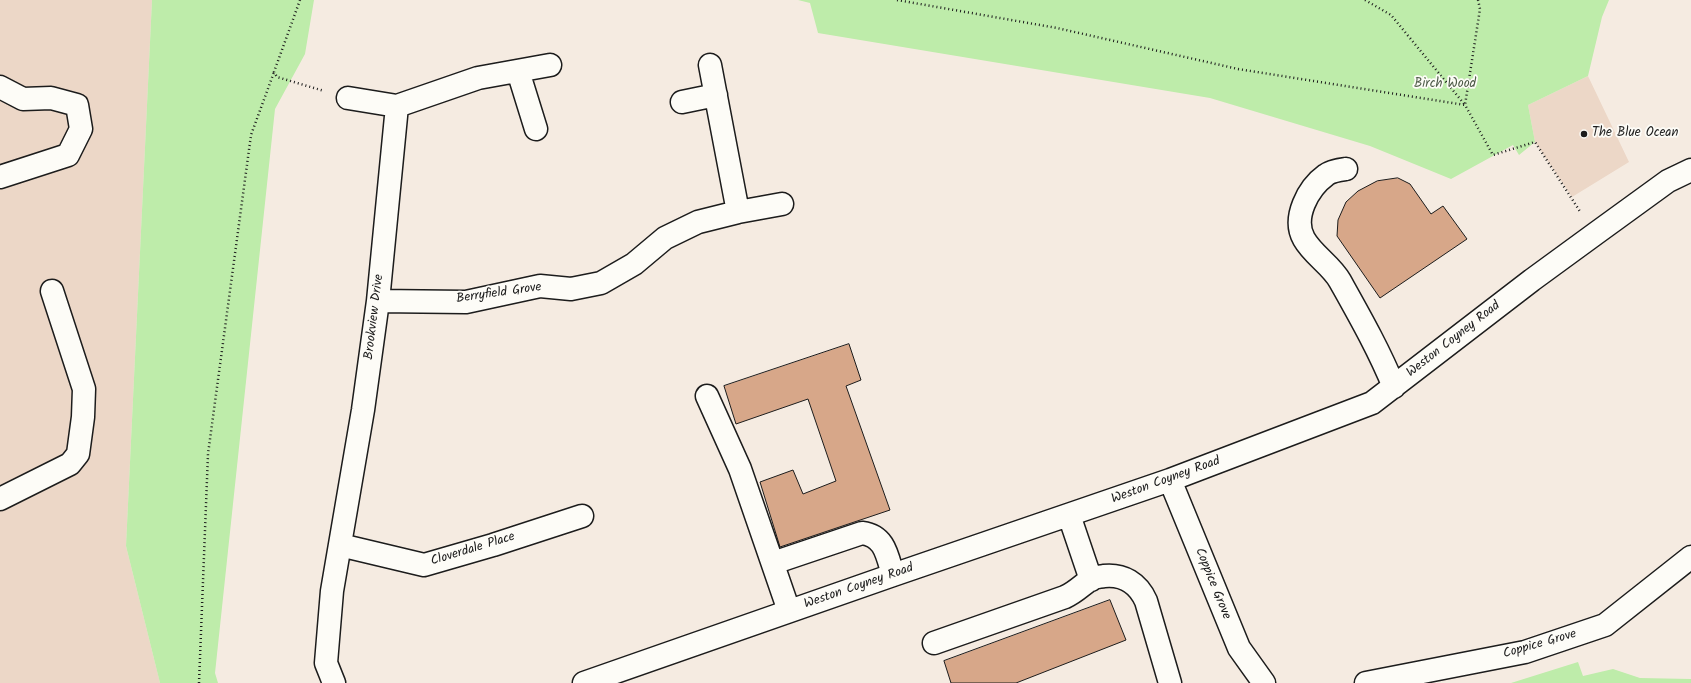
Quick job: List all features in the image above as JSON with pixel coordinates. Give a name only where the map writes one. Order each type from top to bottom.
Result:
[{"type":"street","points":[[348,98],[397,106],[478,78],[550,65]]},
{"type":"street","points":[[710,65],[738,212]]},
{"type":"street","points":[[518,71],[536,130]]},
{"type":"street","points":[[0,87],[23,99],[51,98],[77,106],[81,130],[68,155],[0,177]]},
{"type":"street","points":[[682,102],[716,95]]},
{"type":"street","name":"Brookview Drive","points":[[334,683],[326,663],[332,591],[363,410],[378,301],[397,106]]},
{"type":"street","points":[[1346,169],[1327,174],[1311,189],[1303,203],[1300,225],[1304,238],[1338,278],[1394,386]]},
{"type":"street","name":"Weston Coyney Road","points":[[584,683],[1170,480],[1372,403],[1532,280],[1668,181],[1691,170]]},
{"type":"street","name":"Berryfield Grove","points":[[378,301],[466,302],[540,286],[571,289],[601,283],[634,264],[665,238],[698,222],[738,212],[782,204]]},
{"type":"street","points":[[0,499],[70,464],[78,454],[83,417],[84,389],[52,291]]},
{"type":"street","points":[[708,396],[740,469],[789,611]]},
{"type":"street","name":"Coppice Grove","points":[[1170,480],[1238,648],[1264,683]]},
{"type":"street","points":[[1069,515],[1091,580]]},
{"type":"street","name":"Cloverdale Place","points":[[340,545],[424,565],[493,545],[582,516]]},
{"type":"street","points":[[774,564],[862,533],[875,538],[883,544],[893,575]]},
{"type":"street","name":"Coppice Grove","points":[[1366,683],[1525,652],[1605,625],[1691,557]]},
{"type":"street","points":[[934,643],[1066,597],[1076,592],[1091,580],[1108,576],[1120,577],[1133,583],[1142,591],[1170,683]]},
{"type":"path","points":[[199,683],[208,454],[251,135],[300,0]]},
{"type":"path","points":[[897,0],[1057,28],[1238,69],[1465,105]]},
{"type":"path","points":[[1365,0],[1391,15],[1465,105],[1494,155],[1534,142],[1595,234]]},
{"type":"path","points":[[1465,105],[1480,9],[1478,0]]},
{"type":"path","points":[[274,72],[276,77],[348,98]]},
{"type":"shaded area","points":[[0,0],[152,0],[126,546],[160,683],[0,683]]},
{"type":"shaded area","points":[[1588,76],[1629,162],[1572,197],[1535,142],[1528,105]]},
{"type":"green space","points":[[152,0],[314,0],[305,54],[275,109],[215,673],[218,683],[160,683],[126,546]]},
{"type":"green space","name":"Birch Wood","points":[[798,0],[1609,0],[1602,17],[1588,76],[1528,105],[1535,142],[1519,155],[1513,145],[1451,179],[1370,146],[1210,98],[818,33],[810,3]]},
{"type":"green space","points":[[1578,662],[1583,676],[1613,669],[1640,678],[1691,679],[1691,683],[1511,683]]},
{"type":"building","points":[[1398,178],[1410,184],[1431,214],[1443,206],[1467,239],[1380,298],[1337,236],[1338,220],[1346,202],[1358,191],[1377,181]]},
{"type":"building","points":[[849,344],[861,380],[846,386],[890,510],[780,547],[760,482],[793,470],[803,494],[836,481],[808,399],[736,424],[724,386]]},
{"type":"building","points":[[1110,600],[1126,640],[1016,683],[951,683],[944,661]]},
{"type":"place","name":"The Blue Ocean","points":[[1584,134]]}]
